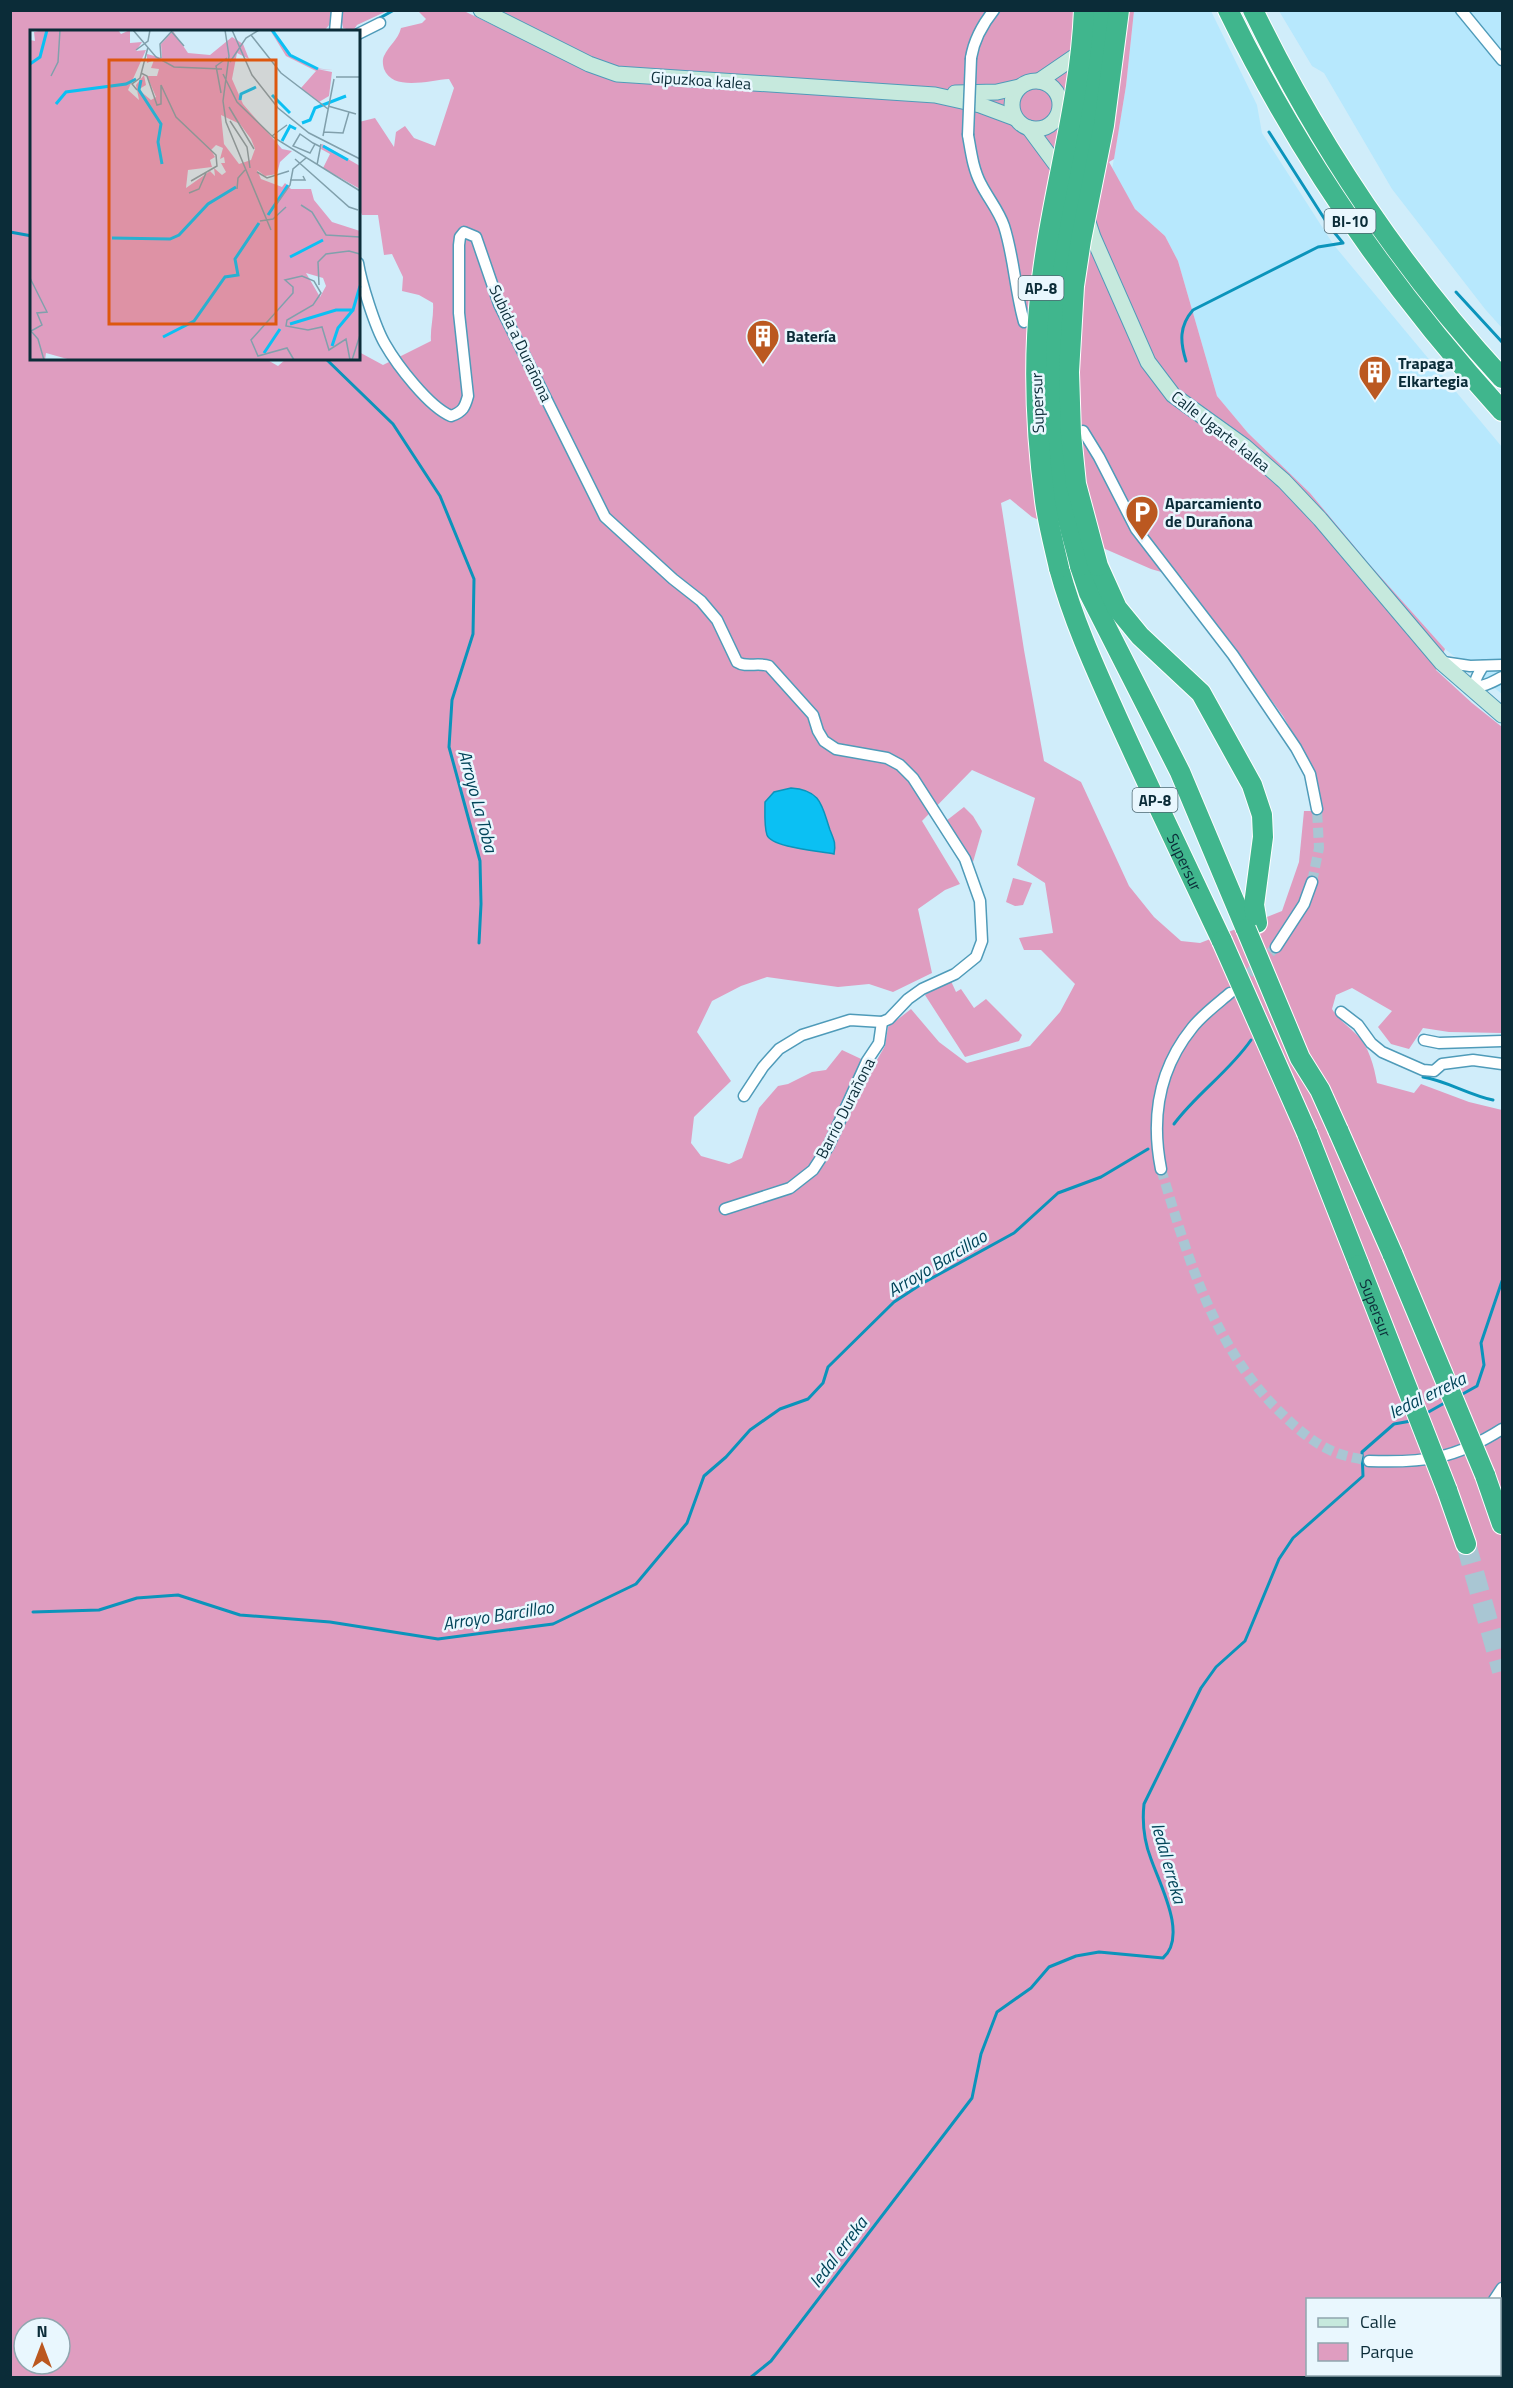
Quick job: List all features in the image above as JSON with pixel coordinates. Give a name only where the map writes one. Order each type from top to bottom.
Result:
[{"type":"highway","name":"Supersur","points":[[1084,10],[1078,74],[1040,296],[1035,374],[1045,503],[1059,568],[1072,615],[1153,796],[1222,941],[1307,1133],[1466,1544]]},
{"type":"highway","name":"Supersur","points":[[1102,10],[1095,76],[1058,292],[1052,374],[1064,501],[1089,566],[1089,593],[1180,772],[1251,926]]},
{"type":"highway","name":"AP-8","points":[[1119,10],[1104,125],[1074,286],[1069,372],[1071,434],[1076,484],[1089,566],[1117,608],[1140,636],[1201,693],[1252,785],[1262,815],[1263,837],[1251,926],[1311,1055],[1320,1090],[1393,1255],[1485,1474],[1503,1524]]},
{"type":"highway","name":"BI-10","points":[[1228,10],[1298,141],[1359,235],[1431,329],[1503,411]]},
{"type":"highway","name":"BI-10","points":[[1253,10],[1308,115],[1372,214],[1448,315],[1503,378]]},
{"type":"street","points":[[335,30],[337,10]]},
{"type":"street","name":"Gipuzkoa kalea","points":[[481,10],[589,64],[616,74],[935,96]]},
{"type":"street","points":[[994,10],[980,30],[971,57],[968,135],[972,162],[981,184],[1003,223],[1024,322]]},
{"type":"street","points":[[935,96],[980,105],[1015,118],[1029,129],[1046,127],[1059,109],[1080,53],[1108,10]]},
{"type":"street","points":[[1461,10],[1503,60]]},
{"type":"street","points":[[360,33],[380,23]]},
{"type":"street","points":[[1039,81],[1080,53]]},
{"type":"street","points":[[935,96],[945,93],[997,92],[1019,87],[1032,81],[1039,81],[1053,88],[1059,109],[1068,180]]},
{"type":"street","points":[[1015,118],[1012,101],[1019,87]]},
{"type":"street","name":"Calle Ugarte kalea","points":[[1029,129],[1068,180],[1083,206],[1093,237],[1148,362],[1158,378],[1173,395],[1244,446],[1296,492],[1445,666],[1501,713]]},
{"type":"street","name":"Subida a Durañona","points":[[360,269],[384,343],[405,372],[435,406],[451,416],[459,413],[465,407],[468,396],[459,313],[460,237],[464,232],[476,237],[500,304],[604,517],[701,601],[717,620],[737,662],[742,665],[761,663],[769,666],[813,715],[824,741],[836,749],[887,758],[900,765],[913,778],[965,859],[980,901],[982,941],[976,957],[955,974],[922,989],[908,999],[889,1020],[882,1022]]},
{"type":"street","points":[[1083,431],[1136,529],[1233,655],[1296,748],[1310,774],[1317,809]]},
{"type":"street","points":[[673,579],[680,570]]},
{"type":"street","points":[[1445,666],[1493,666]]},
{"type":"street","points":[[1445,666],[1475,687],[1479,694],[1501,713]]},
{"type":"street","points":[[1475,687],[1502,679],[1493,666]]},
{"type":"street","points":[[1475,687],[1475,681],[1493,666]]},
{"type":"street","points":[[1276,947],[1304,904],[1312,882]]},
{"type":"street","points":[[1161,1168],[1157,1150],[1156,1123],[1159,1096],[1165,1074],[1177,1049],[1192,1027],[1230,993]]},
{"type":"street","points":[[1341,1012],[1358,1025],[1371,1043],[1382,1052],[1423,1070],[1434,1071],[1442,1064],[1473,1060],[1503,1064]]},
{"type":"street","points":[[744,1096],[763,1067],[779,1049],[802,1035],[850,1020],[882,1022]]},
{"type":"street","name":"Barrio Durañona","points":[[725,1209],[790,1188],[813,1170],[828,1147],[867,1061],[879,1043],[882,1022]]},
{"type":"street","points":[[1424,1040],[1439,1043],[1503,1041]]},
{"type":"street","points":[[1369,1461],[1408,1463],[1437,1459],[1482,1442],[1503,1429]]},
{"type":"shaded area","points":[[1134,11],[1211,11],[1257,105],[1262,133],[1333,244],[1502,447],[1502,694],[1445,649],[1310,493],[1248,433],[1217,396],[1178,261],[1165,236],[1135,209],[1112,170],[1126,86]]},
{"type":"shaded area","points":[[1279,11],[1502,11],[1502,328],[1392,189],[1324,73],[1312,66]]},
{"type":"green space","points":[[497,10],[1134,11],[1126,86],[1114,159],[1109,162],[1135,209],[1165,236],[1178,261],[1217,396],[1248,433],[1310,493],[1445,649],[1436,670],[1502,727],[1502,1033],[1449,1032],[1423,1028],[1409,1049],[1391,1044],[1378,1027],[1392,1011],[1352,988],[1336,995],[1332,1009],[1361,1039],[1368,1050],[1377,1083],[1414,1093],[1421,1084],[1469,1102],[1502,1110],[1502,2377],[11,2377],[10,11],[332,11],[330,24],[325,30],[30,30],[30,360],[268,360],[278,366],[285,360],[360,360],[360,353],[383,365],[431,341],[433,303],[419,295],[402,291],[403,277],[392,254],[384,255],[378,215],[362,215],[360,210],[360,122],[375,118],[394,147],[396,132],[405,126],[414,138],[435,146],[454,88],[449,79],[404,83],[389,76],[384,69],[384,56],[401,28],[422,23],[426,19],[418,11],[464,11],[495,26]],"holes":[[[1010,499],[1032,517],[1151,569],[1182,578],[1283,716],[1299,744],[1321,811],[1304,811],[1299,862],[1282,911],[1200,943],[1181,941],[1154,917],[1129,886],[1081,782],[1044,761],[1001,503]],[[972,770],[1035,798],[1017,865],[1045,883],[1053,933],[1019,938],[1024,950],[1041,950],[1075,984],[1060,1012],[1030,1046],[967,1063],[939,1042],[911,1009],[888,1027],[885,1046],[874,1065],[842,1050],[826,1070],[812,1072],[788,1084],[778,1086],[759,1108],[742,1158],[729,1164],[701,1156],[691,1143],[694,1117],[731,1081],[697,1032],[712,1001],[741,986],[767,977],[838,987],[869,984],[893,992],[932,973],[918,909],[945,890],[960,884],[922,821]]]},
{"type":"green space","points":[[340,11],[387,11],[357,25],[354,30],[343,28]]},
{"type":"green space","points":[[964,807],[982,831],[973,862],[946,821]]},
{"type":"green space","points":[[1013,878],[1032,883],[1023,905],[1015,906],[1006,902]]},
{"type":"green space","points":[[950,979],[956,992],[961,989],[974,1008],[986,999],[1022,1035],[1019,1041],[965,1057],[925,995]]},
{"type":"water","points":[[791,788],[809,792],[819,801],[834,839],[834,854],[787,846],[767,835],[765,802],[774,792]]},
{"type":"waterway","name":"Arroyo La Toba","points":[[378,19],[394,10]]},
{"type":"waterway","points":[[1186,361],[1182,334],[1185,322],[1193,310],[1318,247],[1343,243],[1329,226],[1269,132]]},
{"type":"waterway","points":[[10,232],[30,236]]},
{"type":"waterway","points":[[1456,292],[1502,342]]},
{"type":"waterway","name":"Arroyo La Toba","points":[[327,360],[393,424],[440,496],[474,579],[473,634],[452,700],[449,747],[480,861],[479,943]]},
{"type":"waterway","name":"Arroyo Barcillao","points":[[1174,1124],[1251,1040]]},
{"type":"waterway","name":"Arroyo Barcillao","points":[[1423,1077],[1493,1100]]},
{"type":"waterway","name":"Arroyo Barcillao","points":[[33,1612],[99,1610],[137,1598],[178,1595],[240,1615],[330,1622],[438,1639],[553,1624],[636,1584],[687,1523],[704,1476],[726,1457],[750,1430],[780,1409],[808,1399],[823,1383],[828,1367],[894,1302],[923,1283],[1014,1233],[1058,1193],[1101,1177],[1148,1149]]},
{"type":"waterway","name":"Iedal erreka","points":[[1459,1396],[1477,1386],[1484,1365],[1481,1343],[1502,1281]]},
{"type":"waterway","name":"Iedal erreka","points":[[1425,1414],[1448,1401]]},
{"type":"waterway","name":"Iedal erreka","points":[[750,2378],[771,2361],[972,2098],[981,2054],[997,2012],[1031,1988],[1049,1967],[1076,1956],[1099,1952],[1163,1958],[1170,1948],[1173,1924],[1147,1845],[1143,1825],[1144,1804],[1201,1688],[1216,1667],[1245,1641],[1279,1559],[1293,1538],[1363,1476],[1362,1452],[1394,1424],[1411,1421]]},
{"type":"tunnel","points":[[1312,882],[1319,848],[1317,809]]},
{"type":"tunnel","points":[[1238,984],[1276,947]]},
{"type":"tunnel","points":[[1161,1169],[1203,1294],[1233,1352],[1251,1379],[1280,1412],[1314,1441],[1339,1454],[1369,1461]]},
{"type":"tunnel","points":[[1466,1544],[1502,1671]]},
{"type":"place","name":"Batería","points":[[763,365]]},
{"type":"place","name":"Trapaga Elkartegia","points":[[1375,401]]},
{"type":"place","name":"Aparcamiento de Durañona","points":[[1142,541]]}]
